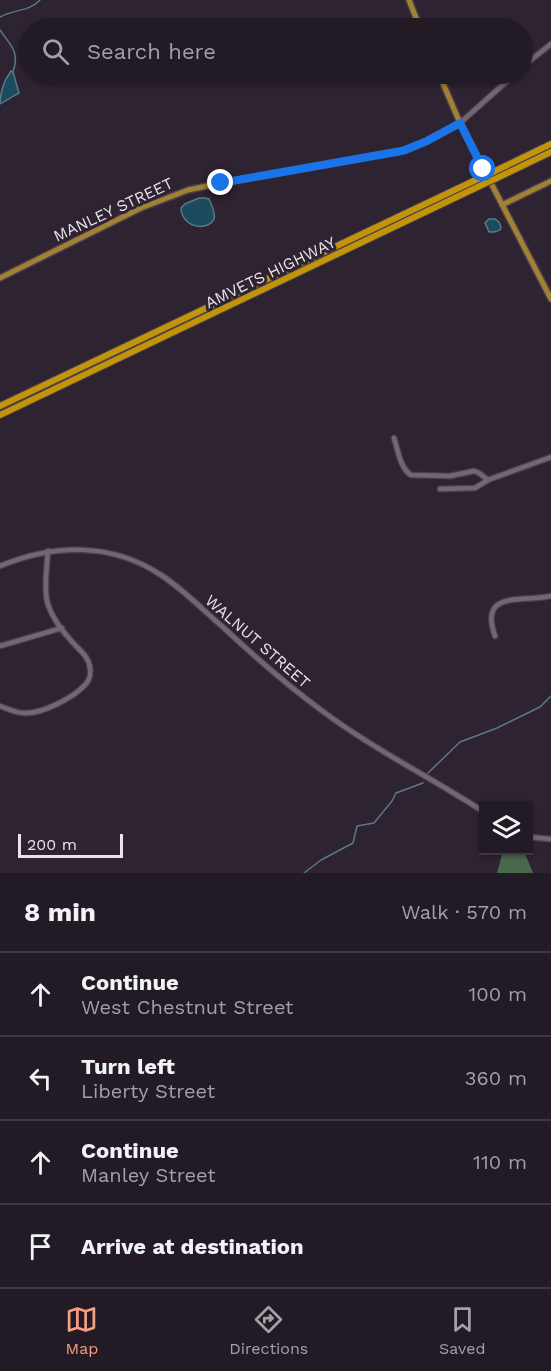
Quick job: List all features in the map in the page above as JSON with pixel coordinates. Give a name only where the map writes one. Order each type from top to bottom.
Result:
[{"type":"highway","name":"AMVETS HIGHWAY","points":[[493,176],[551,144]]},
{"type":"highway","name":"AMVETS HIGHWAY","points":[[0,406],[484,180],[551,152]]},
{"type":"highway","name":"AMVETS HIGHWAY","points":[[0,415],[484,180]]},
{"type":"main road","points":[[409,0],[416,18]]},
{"type":"main road","points":[[443,84],[460,123],[551,299]]},
{"type":"main road","name":"MANLEY STREET","points":[[0,278],[165,198],[207,185],[406,150],[460,123]]},
{"type":"main road","points":[[502,205],[551,181]]},
{"type":"street","points":[[533,58],[551,44]]},
{"type":"street","points":[[460,123],[504,84]]},
{"type":"street","points":[[394,438],[403,467],[411,475],[450,476],[474,471],[488,480]]},
{"type":"street","points":[[440,489],[475,488],[488,480],[551,457]]},
{"type":"street","name":"WALNUT STREET","points":[[0,566],[48,551],[73,549],[128,558],[152,569],[175,585],[265,665],[330,717],[479,810]]},
{"type":"street","points":[[0,706],[30,714],[53,707],[84,686],[89,680],[88,661],[82,651],[68,638],[48,607],[46,597],[48,551]]},
{"type":"street","points":[[495,636],[490,623],[491,616],[500,603],[509,599],[539,599],[551,596]]},
{"type":"street","points":[[0,646],[62,628]]},
{"type":"street","points":[[533,837],[551,839]]},
{"type":"green space","points":[[502,855],[526,855],[533,873],[497,873]]},
{"type":"water","points":[[11,71],[19,93],[0,104],[6,78]]},
{"type":"water","points":[[199,198],[209,199],[214,219],[207,225],[196,226],[186,220],[181,208]]},
{"type":"water","points":[[489,219],[499,222],[500,230],[489,232],[485,223]]},
{"type":"waterway","points":[[0,17],[31,7],[40,0]]},
{"type":"waterway","points":[[0,30],[15,53],[13,72]]},
{"type":"waterway","points":[[428,773],[460,742],[497,728],[540,707],[551,696]]},
{"type":"waterway","points":[[304,873],[321,860],[353,843],[357,826],[374,823],[396,793],[423,783]]},
{"type":"route","points":[[221,183],[402,151],[425,142],[460,123],[483,169]]}]
